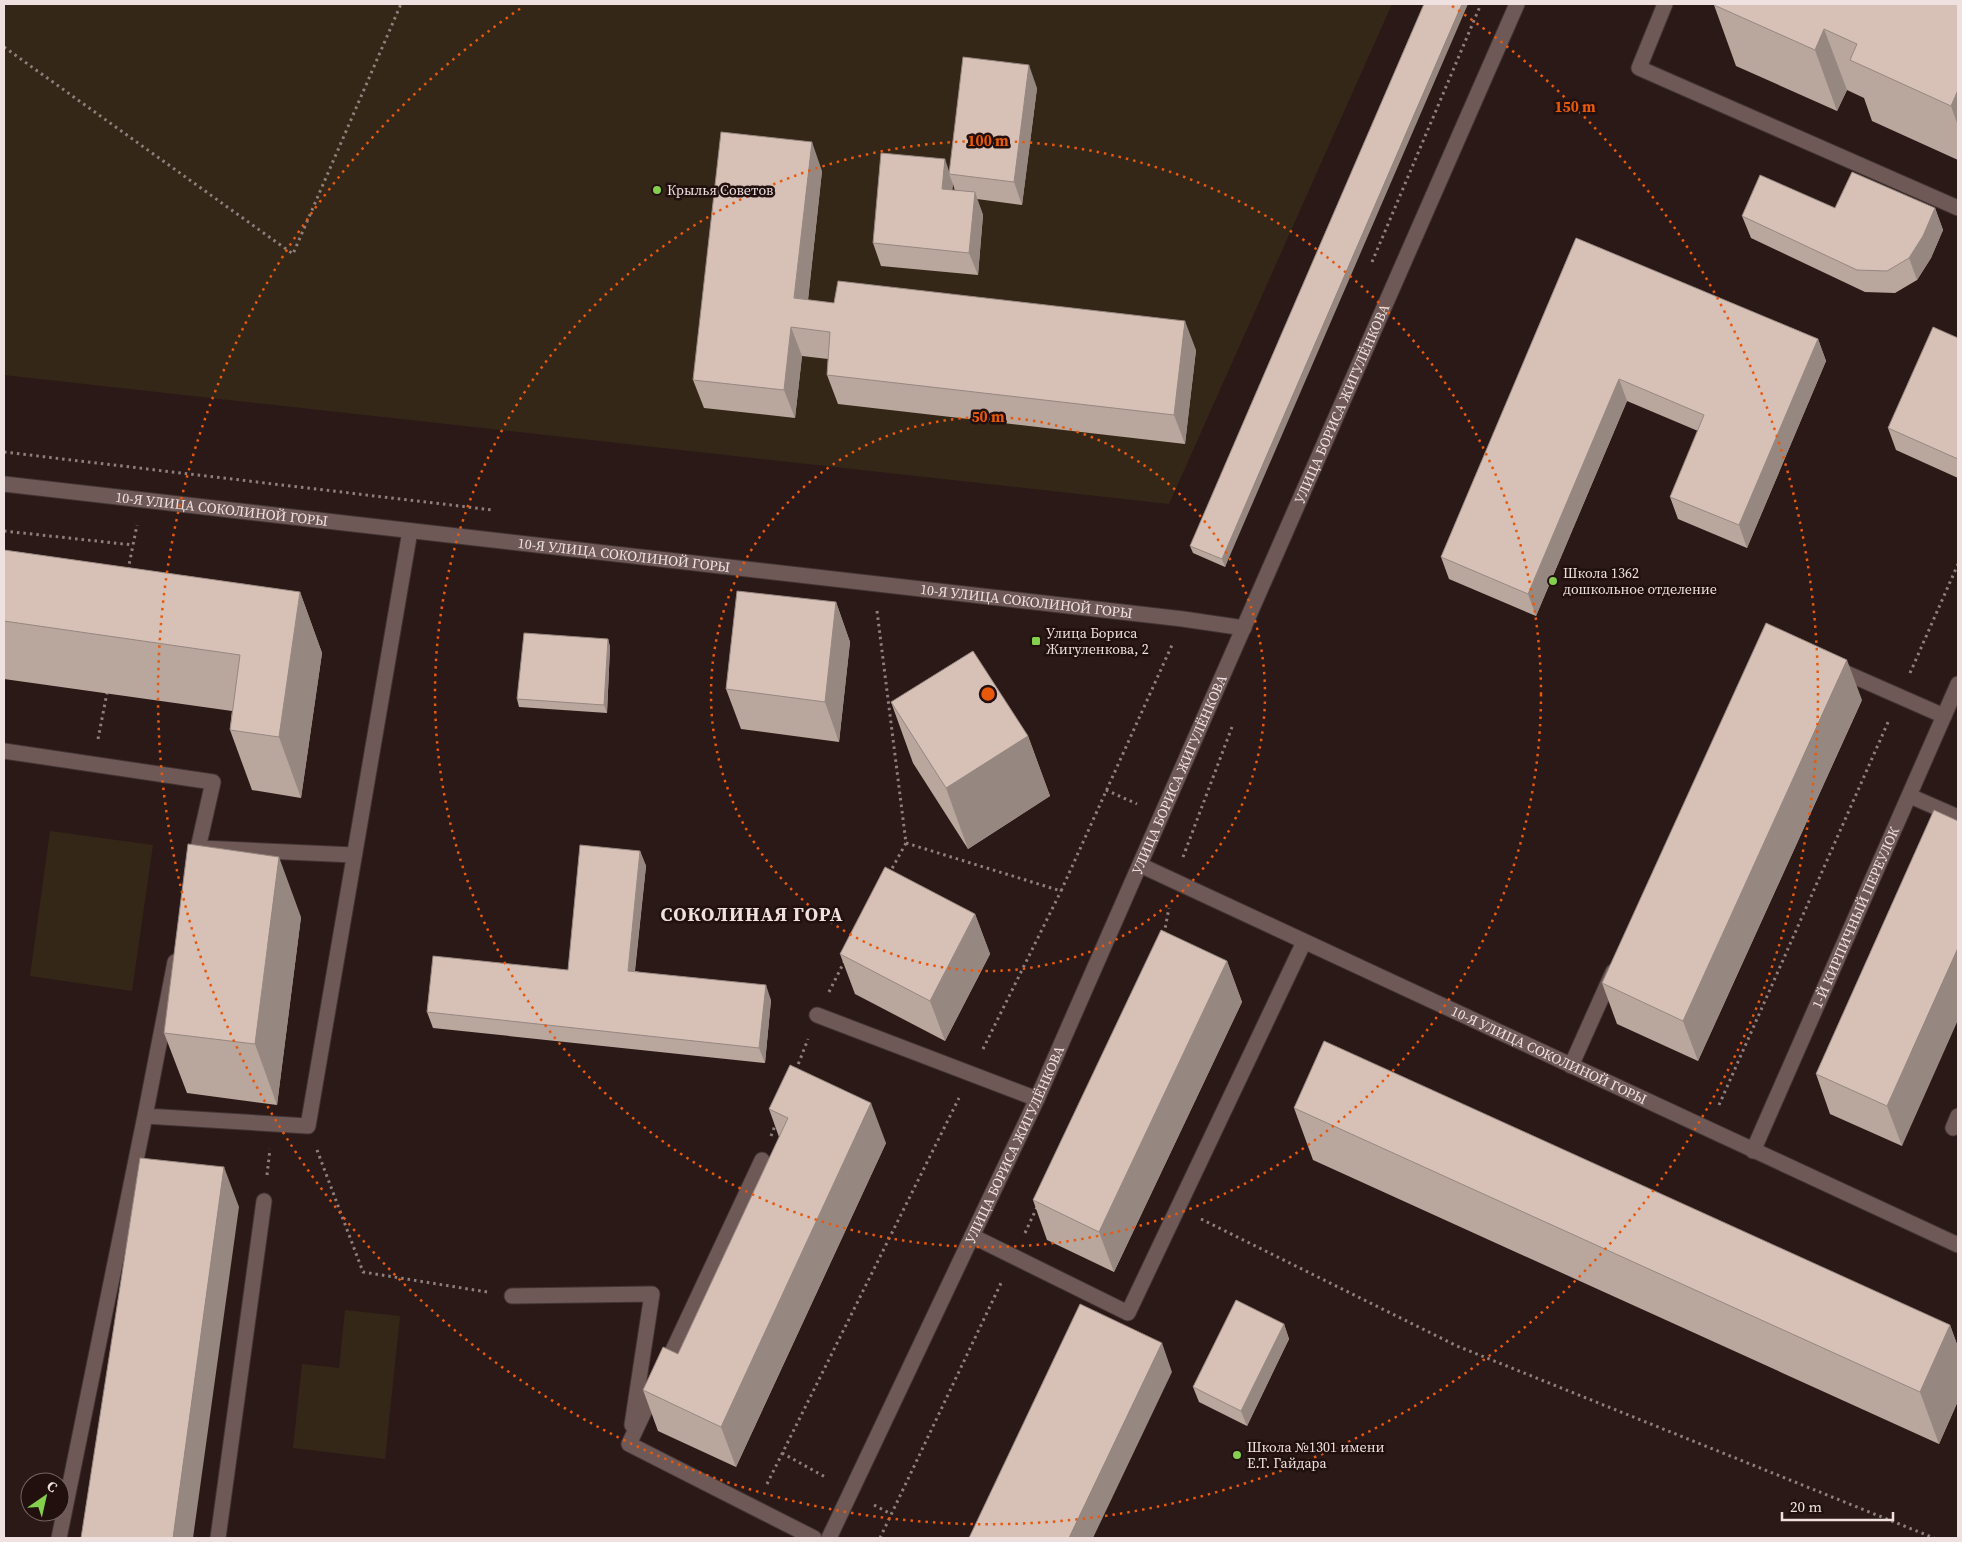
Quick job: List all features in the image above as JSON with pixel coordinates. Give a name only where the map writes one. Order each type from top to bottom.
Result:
[{"type":"street","name":"УЛИЦА БОРИСА ЖИГУЛЁНКОВА","points":[[829,1538],[1037,1099],[1516,4]]},
{"type":"street","points":[[1665,4],[1638,68],[1958,208]]},
{"type":"street","name":"10-Я УЛИЦА СОКОЛИНОЙ ГОРЫ","points":[[4,484],[1244,628]]},
{"type":"street","points":[[145,1116],[308,1126],[410,531]]},
{"type":"street","points":[[1824,663],[1944,716]]},
{"type":"street","name":"1-Й КИРПИЧНЫЙ ПЕРЕУЛОК","points":[[1753,1151],[1958,684]]},
{"type":"street","points":[[4,750],[213,782],[192,876]]},
{"type":"street","points":[[1910,796],[1958,817]]},
{"type":"street","points":[[197,848],[354,855]]},
{"type":"street","name":"10-Я УЛИЦА СОКОЛИНОЙ ГОРЫ","points":[[1140,865],[1958,1245]]},
{"type":"street","points":[[972,1236],[1128,1313],[1304,942]]},
{"type":"street","points":[[69,1472],[145,1116],[178,943]]},
{"type":"street","points":[[1571,1066],[1618,962]]},
{"type":"street","points":[[817,1015],[1037,1099]]},
{"type":"street","points":[[629,1444],[762,1160]]},
{"type":"street","points":[[218,1538],[264,1201]]},
{"type":"street","points":[[512,1296],[652,1294],[629,1444]]},
{"type":"street","points":[[629,1444],[814,1538]]},
{"type":"street","points":[[59,1538],[60,1522]]},
{"type":"path","points":[[4,47],[294,254],[401,4]]},
{"type":"path","points":[[1370,266],[1481,4]]},
{"type":"path","points":[[4,452],[500,511]]},
{"type":"path","points":[[128,571],[142,500]]},
{"type":"path","points":[[4,531],[133,545]]},
{"type":"path","points":[[1718,1107],[1958,564]]},
{"type":"path","points":[[874,584],[906,843],[888,877]]},
{"type":"path","points":[[754,1509],[1061,891],[1183,620]]},
{"type":"path","points":[[94,764],[107,693]]},
{"type":"path","points":[[1163,942],[1174,881],[1235,719]]},
{"type":"path","points":[[906,843],[1061,891]]},
{"type":"path","points":[[793,1078],[817,1015],[848,955]]},
{"type":"path","points":[[762,1160],[779,1114]]},
{"type":"path","points":[[264,1201],[272,1124]]},
{"type":"path","points":[[308,1126],[364,1272],[512,1296]]},
{"type":"path","points":[[880,1538],[1039,1202]]},
{"type":"path","points":[[1178,1208],[1457,1346],[1934,1538]]},
{"type":"shaded area","name":"Крылья Советов","points":[[4,4],[1392,4],[1169,504],[4,375]]},
{"type":"shaded area","points":[[50,831],[153,845],[132,991],[30,976]]},
{"type":"shaded area","points":[[345,1310],[400,1316],[385,1459],[293,1448],[302,1364],[339,1368]]},
{"type":"building","points":[[1424,4],[1462,4],[1222,559],[1190,546]]},
{"type":"building","points":[[1715,4],[1958,4],[1958,90],[1951,106],[1850,60],[1857,44],[1824,29],[1815,50]]},
{"type":"building","points":[[963,57],[1029,65],[1014,182],[949,174]]},
{"type":"building","points":[[721,132],[812,142],[794,298],[834,303],[838,281],[1185,321],[1174,415],[827,375],[830,332],[791,327],[784,390],[693,380]]},
{"type":"building","points":[[881,153],[945,159],[942,189],[975,192],[969,253],[873,243]]},
{"type":"building","points":[[1852,172],[1935,208],[1923,236],[1909,258],[1887,271],[1857,270],[1742,216],[1760,175],[1835,208]]},
{"type":"building","points":[[1576,238],[1818,339],[1739,525],[1670,497],[1704,415],[1619,379],[1528,594],[1441,557]]},
{"type":"building","points":[[1933,327],[1958,338],[1958,459],[1888,428]]},
{"type":"building","points":[[4,550],[300,592],[279,737],[230,730],[240,655],[4,621]]},
{"type":"building","points":[[737,591],[836,602],[825,702],[726,689]]},
{"type":"building","points":[[1766,623],[1847,660],[1683,1021],[1602,983]]},
{"type":"building","points":[[524,633],[608,639],[604,705],[517,699]]},
{"type":"building","points":[[973,651],[1028,736],[946,788],[891,702]]},
{"type":"building","points":[[1934,810],[1958,821],[1958,948],[1887,1106],[1816,1074]]},
{"type":"building","points":[[188,844],[279,857],[255,1044],[164,1033]]},
{"type":"building","points":[[580,845],[640,851],[628,971],[766,985],[759,1048],[427,1012],[433,956],[568,970]]},
{"type":"building","points":[[885,867],[975,914],[930,1001],[840,954]]},
{"type":"building","points":[[1161,930],[1227,961],[1099,1232],[1033,1200]]},
{"type":"building","points":[[1324,1041],[1950,1325],[1920,1392],[1294,1108]]},
{"type":"building","points":[[790,1065],[871,1103],[721,1427],[643,1390],[663,1347],[678,1354],[788,1118],[769,1109]]},
{"type":"building","points":[[140,1158],[224,1167],[173,1538],[81,1538]]},
{"type":"building","points":[[1236,1300],[1284,1324],[1241,1411],[1193,1387]]},
{"type":"building","points":[[1080,1304],[1162,1343],[1069,1538],[969,1538]]},
{"type":"place","name":"Крылья Советов","points":[[657,190]]},
{"type":"place","name":"Школа 1362 дошкольное отделение","points":[[1553,581]]},
{"type":"place","name":"Улица Бориса Жигуленкова, 2","points":[[1036,641]]},
{"type":"place","name":"Школа №1301 имени Е.Т. Гайдара","points":[[1237,1455]]},
{"type":"district","name":"СОКОЛИНАЯ ГОРА","points":[[752,914]]}]
